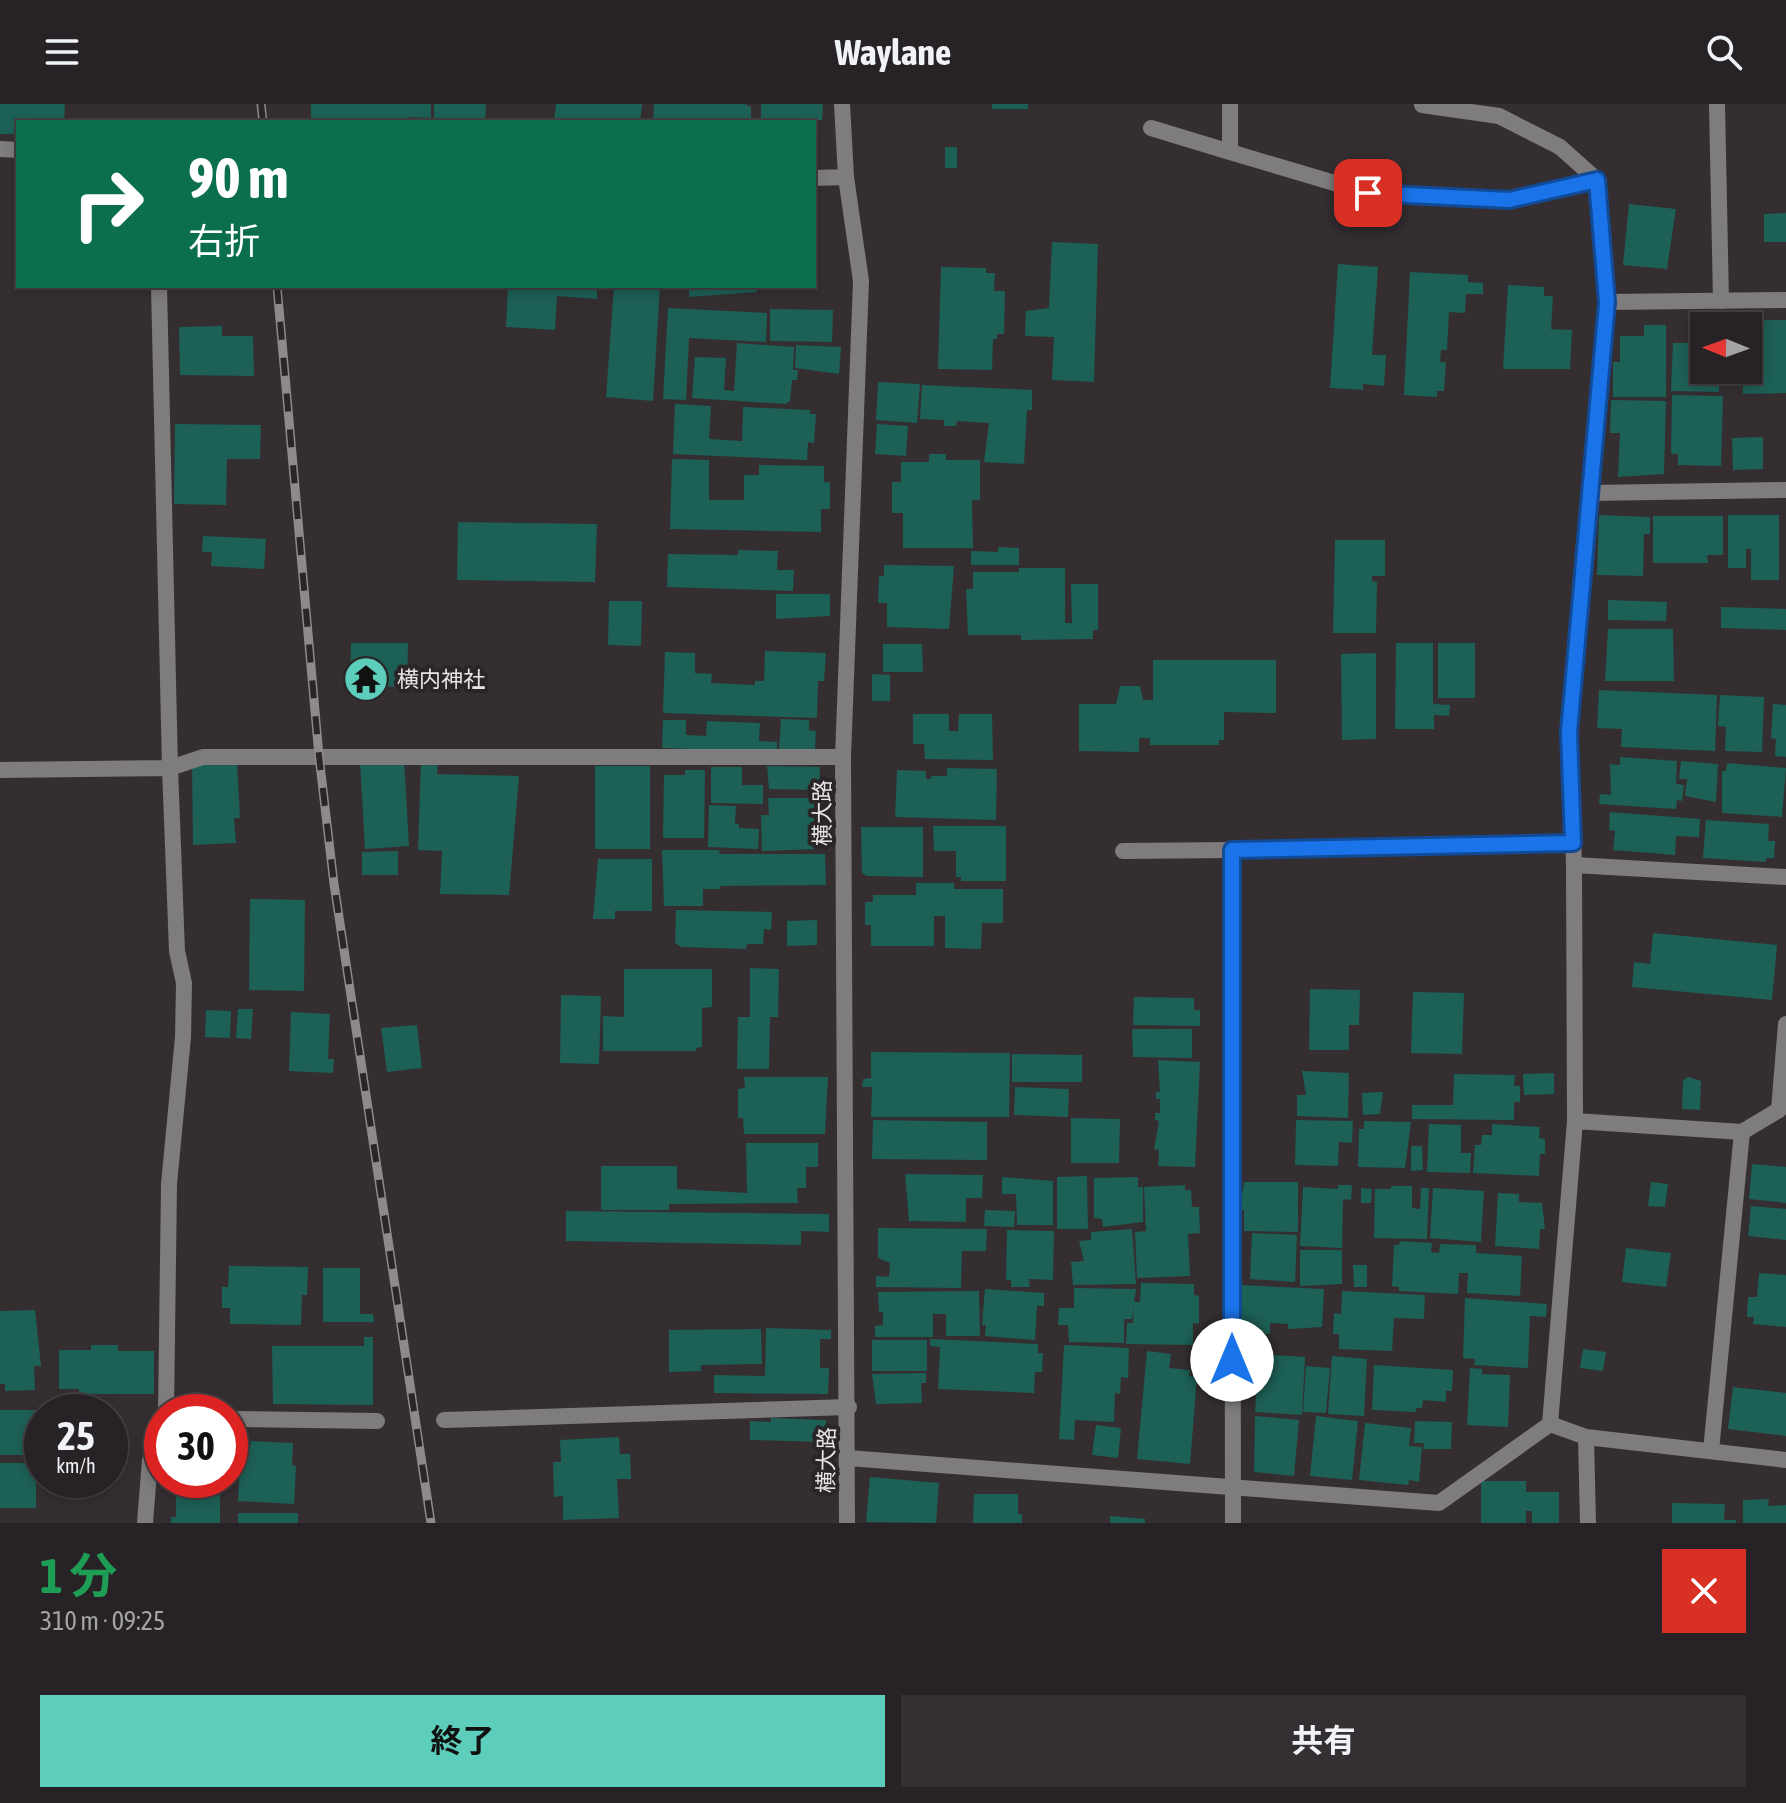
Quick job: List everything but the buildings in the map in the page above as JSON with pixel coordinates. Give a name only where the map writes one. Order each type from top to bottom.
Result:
[{"type":"street","name":"横大路","points":[[842,104],[846,177],[861,281],[843,757],[849,1407],[847,1523]]},
{"type":"street","points":[[1230,104],[1230,152]]},
{"type":"street","points":[[1717,104],[1721,301]]},
{"type":"street","points":[[848,1458],[1439,1503],[1550,1424],[1575,1121],[1574,865],[1569,732],[1607,302],[1597,180],[1560,147],[1499,116],[1422,105]]},
{"type":"street","points":[[1151,128],[1368,193],[1509,200],[1597,180]]},
{"type":"street","points":[[816,178],[846,177]]},
{"type":"street","points":[[159,288],[170,768],[177,951],[184,983],[169,1184],[166,1394]]},
{"type":"street","points":[[1607,302],[1786,300]]},
{"type":"street","points":[[1590,493],[1786,490]]},
{"type":"street","points":[[0,770],[170,768],[203,757],[843,757]]},
{"type":"street","points":[[1123,851],[1573,843]]},
{"type":"street","points":[[1232,850],[1233,1523]]},
{"type":"street","points":[[1574,865],[1786,877]]},
{"type":"street","points":[[1575,1121],[1742,1132],[1779,1110],[1786,1024]]},
{"type":"street","points":[[1711,1451],[1742,1132]]},
{"type":"street","points":[[444,1420],[849,1407]]},
{"type":"street","points":[[248,1419],[377,1421]]},
{"type":"street","points":[[1550,1424],[1586,1437],[1786,1460]]},
{"type":"street","points":[[1586,1437],[1588,1523]]},
{"type":"street","points":[[145,1523],[147,1498]]},
{"type":"railway","points":[[261,104],[263,120]]},
{"type":"railway","points":[[277,288],[319,756],[334,884],[431,1523]]},
{"type":"place","name":"横内神社","points":[[366,679]]},
{"type":"route","points":[[1232,1360],[1232,850],[1573,843],[1569,732],[1607,302],[1597,180],[1509,200],[1368,193]]}]
